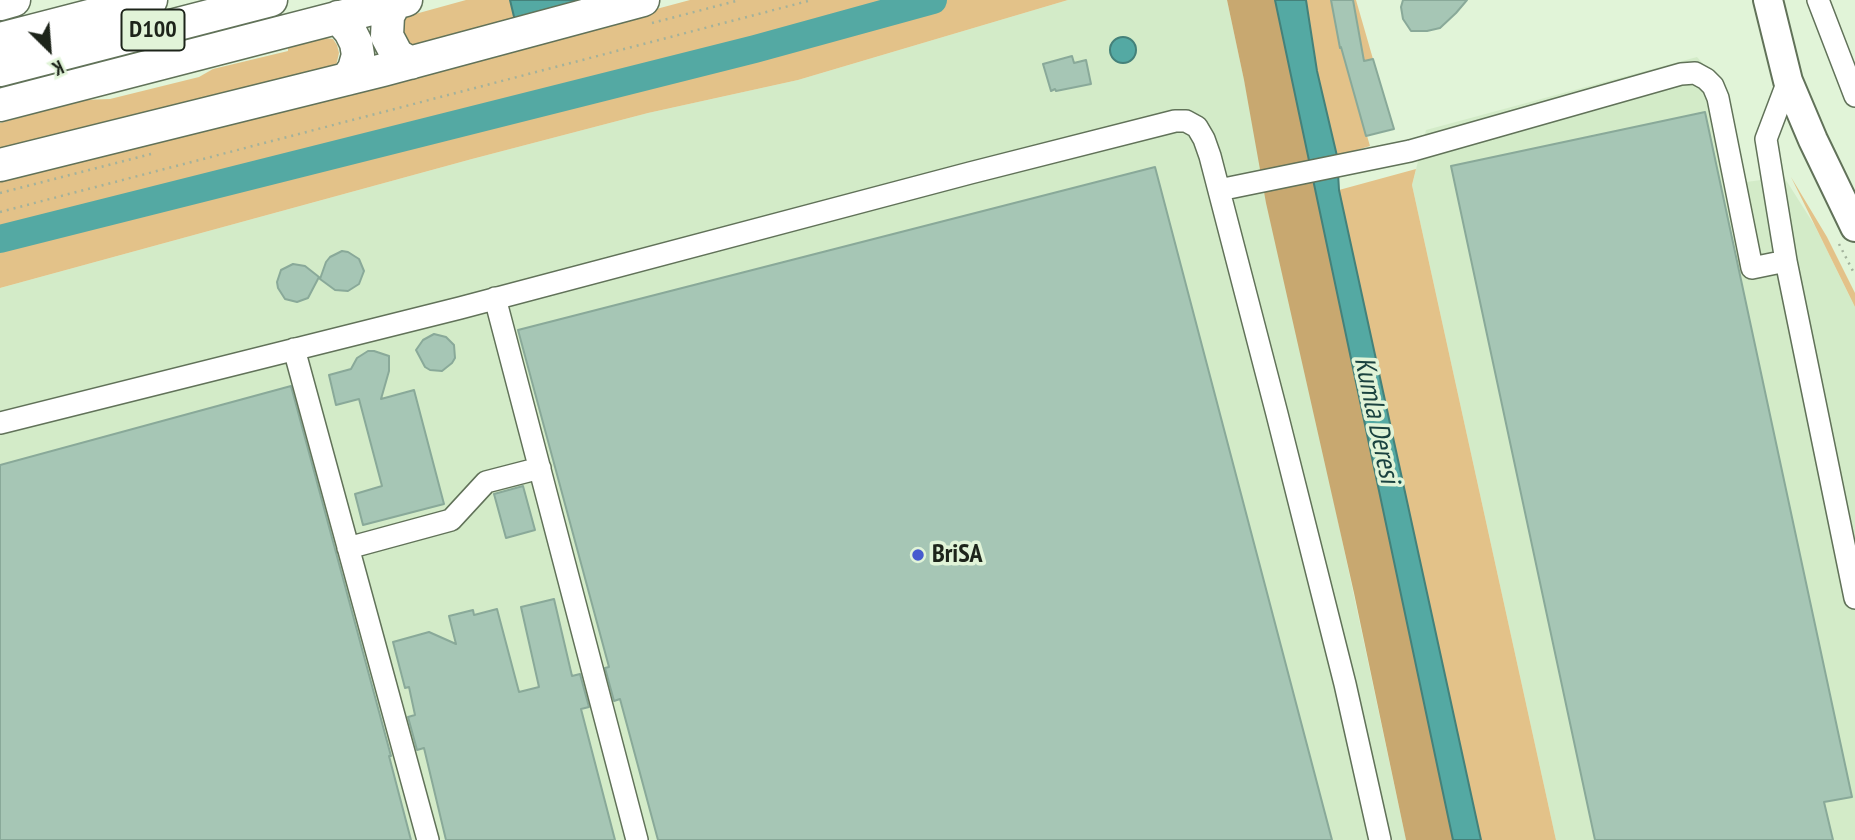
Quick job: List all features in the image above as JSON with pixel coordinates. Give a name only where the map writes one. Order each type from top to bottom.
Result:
[{"type":"highway","points":[[0,4],[14,0]]},
{"type":"highway","name":"D100","points":[[0,70],[21,44],[151,0]]},
{"type":"highway","points":[[259,37],[269,20],[275,3],[273,0]]},
{"type":"highway","name":"D100","points":[[21,44],[273,0]]},
{"type":"highway","points":[[0,165],[410,63],[643,0]]},
{"type":"highway","points":[[0,105],[259,37],[330,8],[399,1]]},
{"type":"highway","points":[[399,1],[388,16],[387,36],[397,55],[410,63]]},
{"type":"highway","points":[[330,8],[350,31],[356,43],[358,55],[354,69],[347,79]]},
{"type":"main road","points":[[1768,0],[1788,81],[1855,227]]},
{"type":"lane","points":[[1818,0],[1855,96]]},
{"type":"lane","points":[[1219,190],[1422,147],[1681,74],[1695,73],[1713,86],[1718,99],[1752,268],[1786,261]]},
{"type":"lane","points":[[1788,81],[1766,139],[1786,261],[1855,598]]},
{"type":"lane","points":[[0,423],[495,298],[970,173],[1175,121],[1186,121],[1197,127],[1204,139],[1219,190],[1338,657],[1380,840]]},
{"type":"lane","points":[[495,298],[637,840]]},
{"type":"lane","points":[[293,349],[428,840]]},
{"type":"lane","points":[[348,548],[452,520],[486,482],[540,468]]},
{"type":"path","points":[[0,212],[813,0]]},
{"type":"shaded area","points":[[466,0],[510,0],[515,21],[411,47],[404,42],[401,23],[408,16]]},
{"type":"shaded area","points":[[690,0],[1068,0],[798,80],[648,113],[0,288],[0,180]]},
{"type":"shaded area","name":"BriSA","points":[[1068,0],[1227,0],[1406,840],[0,840],[0,288],[648,113],[798,80]]},
{"type":"shaded area","points":[[1227,0],[1275,0],[1453,840],[1406,840],[1354,593],[1266,203]]},
{"type":"shaded area","points":[[1306,0],[1356,0],[1373,59],[1347,67],[1370,146],[1337,156],[1317,71]]},
{"type":"shaded area","points":[[317,37],[333,39],[337,45],[339,53],[336,66],[0,157],[0,123],[83,100],[110,99],[199,77],[213,69],[288,51],[288,46]]},
{"type":"shaded area","points":[[1697,57],[1726,89],[1746,182],[1784,177],[1815,226],[1855,307],[1855,840],[1556,840],[1412,185],[1426,130]]},
{"type":"shaded area","points":[[1416,169],[1412,185],[1556,840],[1481,840],[1339,190]]},
{"type":"shaded area","points":[[1791,177],[1827,237],[1855,293],[1855,307]]},
{"type":"water","points":[[510,0],[596,0],[515,21]]},
{"type":"water","name":"Kumla Deresi","points":[[1275,0],[1306,0],[1317,71],[1337,156],[1339,190],[1481,840],[1453,840]]},
{"type":"water","points":[[1123,37],[1132,41],[1136,50],[1132,59],[1123,63],[1114,59],[1110,50],[1114,41]]},
{"type":"building","points":[[1331,0],[1353,0],[1364,61],[1373,59],[1394,129],[1366,136],[1340,48]]},
{"type":"building","points":[[1403,0],[1467,0],[1440,28],[1411,31],[1403,19]]},
{"type":"building","points":[[1072,56],[1074,63],[1086,60],[1091,84],[1051,91],[1043,64]]},
{"type":"building","points":[[1705,112],[1852,797],[1824,802],[1833,840],[1595,840],[1451,166]]},
{"type":"building","name":"BriSA","points":[[1155,167],[1332,840],[658,840],[620,699],[614,701],[605,668],[609,667],[518,330]]},
{"type":"building","points":[[342,251],[359,259],[364,271],[359,284],[348,291],[335,290],[320,279],[326,262]]},
{"type":"building","points":[[293,264],[305,266],[319,277],[308,298],[297,302],[285,299],[277,282],[281,270]]},
{"type":"building","points":[[434,334],[446,337],[454,345],[455,358],[442,371],[425,367],[416,350],[423,340]]},
{"type":"building","points":[[368,351],[389,356],[389,371],[381,399],[414,390],[444,504],[363,525],[355,494],[382,486],[359,399],[336,405],[329,375],[351,369],[357,358]]},
{"type":"building","points":[[291,386],[391,756],[411,840],[0,840],[0,465]]},
{"type":"building","points":[[523,486],[535,530],[506,538],[494,494]]},
{"type":"building","points":[[554,599],[572,676],[580,674],[589,707],[581,709],[615,840],[446,840],[424,748],[417,750],[408,717],[415,715],[409,687],[405,688],[393,642],[429,632],[456,644],[449,616],[473,610],[474,615],[497,609],[519,692],[539,687],[521,607]]},
{"type":"waterway","points":[[0,239],[755,49],[933,0]]},
{"type":"place","name":"BriSA","points":[[918,555]]}]
